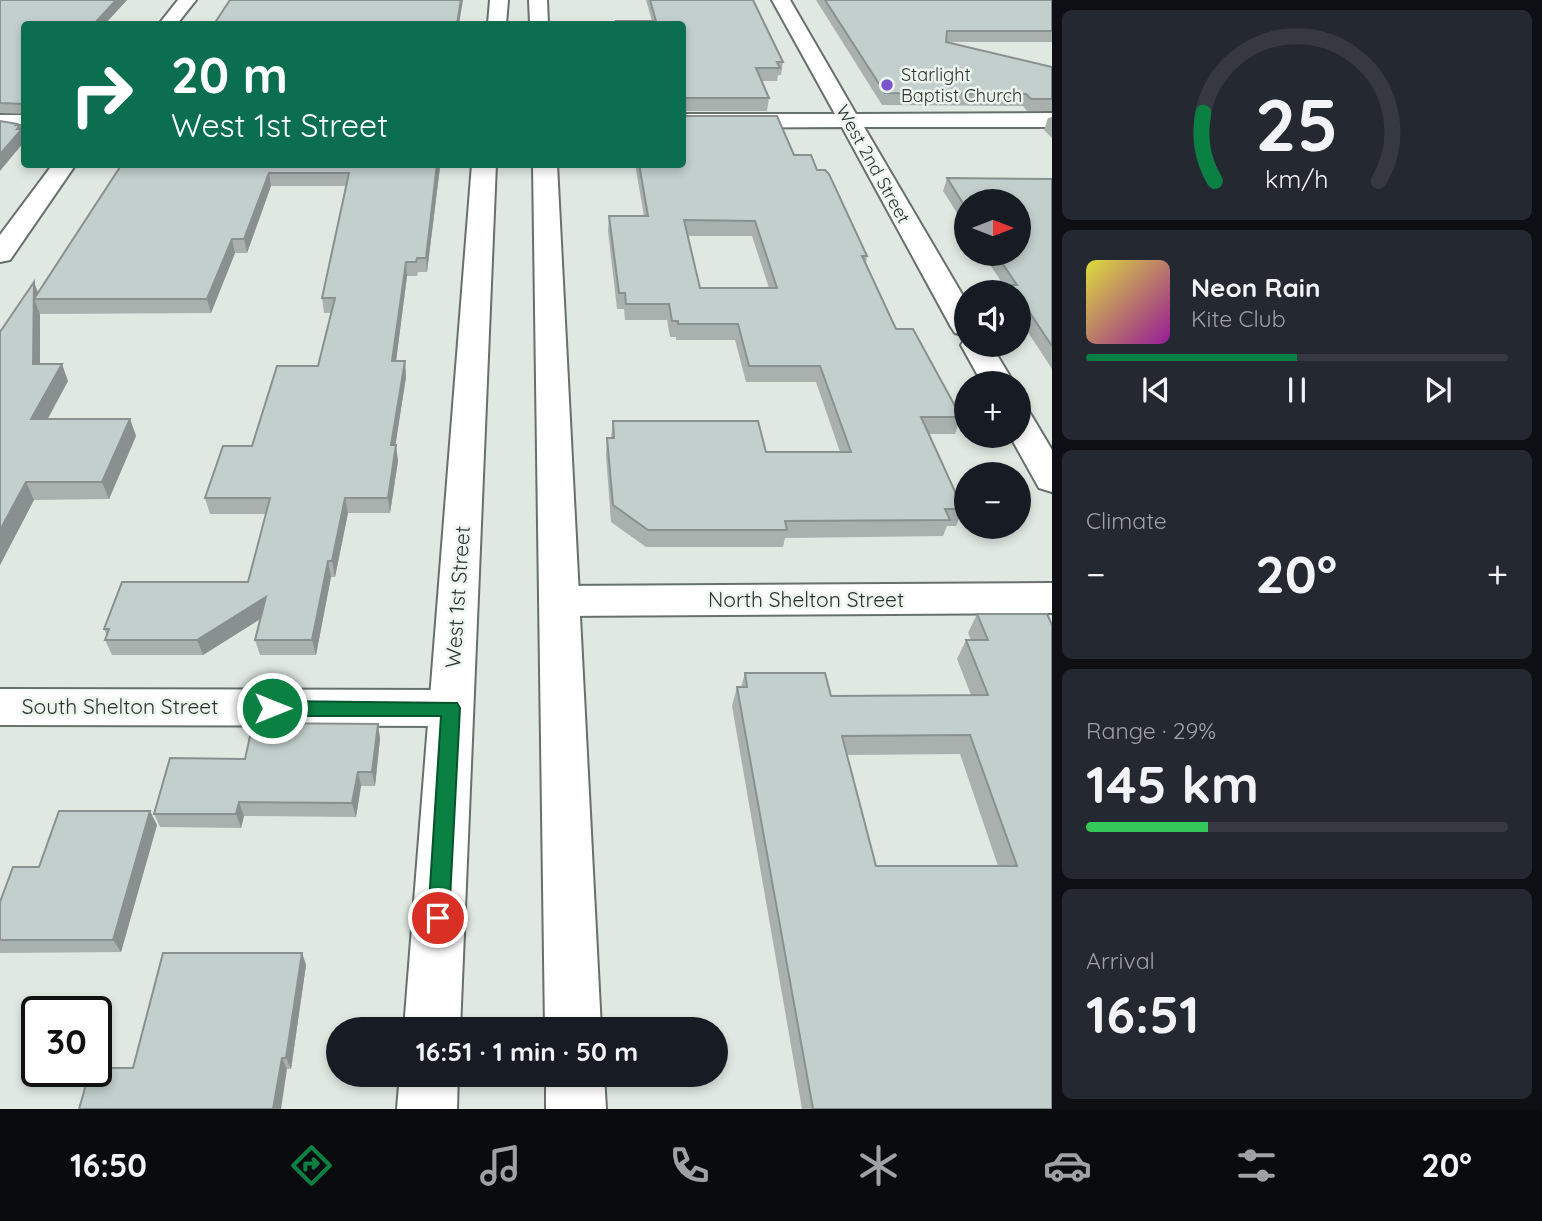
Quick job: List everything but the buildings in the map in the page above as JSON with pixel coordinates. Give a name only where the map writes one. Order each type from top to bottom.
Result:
[{"type":"street","points":[[170,21],[187,0]]},
{"type":"street","points":[[497,21],[499,0]]},
{"type":"street","points":[[538,0],[539,21]]},
{"type":"street","name":"West 2nd Street","points":[[781,0],[954,306]]},
{"type":"street","points":[[686,121],[1052,120]]},
{"type":"street","points":[[0,122],[21,122]]},
{"type":"street","points":[[0,254],[62,168]]},
{"type":"street","name":"West 1st Street","points":[[433,1017],[484,168]]},
{"type":"street","points":[[545,168],[573,1017]]},
{"type":"street","points":[[1031,443],[1052,480]]},
{"type":"street","name":"North Shelton Street","points":[[559,601],[1052,598]]},
{"type":"street","name":"South Shelton Street","points":[[0,707],[451,708]]},
{"type":"street","points":[[427,1109],[428,1087]]},
{"type":"street","points":[[575,1087],[576,1109]]},
{"type":"place","name":"Starlight Baptist Church","points":[[887,85]]},
{"type":"route","points":[[272,708],[451,708],[438,918]]}]
